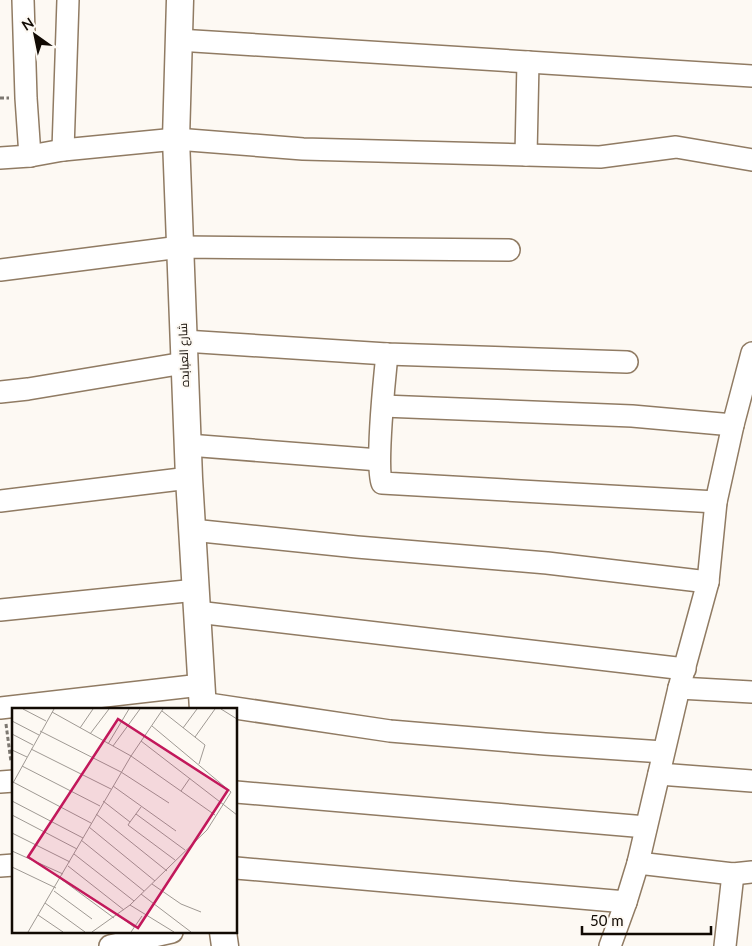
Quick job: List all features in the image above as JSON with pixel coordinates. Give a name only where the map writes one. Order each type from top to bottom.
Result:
[{"type":"street","points":[[23,0],[30,156]]},
{"type":"street","points":[[63,150],[68,0]]},
{"type":"street","name":"شارع العبابده","points":[[180,0],[176,139],[189,478],[202,699]]},
{"type":"street","points":[[178,40],[752,76]]},
{"type":"street","points":[[526,155],[528,62]]},
{"type":"street","points":[[0,158],[176,139],[303,149],[526,155],[600,156],[676,147],[752,160]]},
{"type":"street","points":[[0,270],[180,247],[509,250]]},
{"type":"street","points":[[0,392],[28,389],[184,352],[387,354],[627,362]]},
{"type":"street","points":[[610,946],[638,863],[663,752],[708,582],[716,502],[733,425],[752,353]]},
{"type":"street","points":[[387,354],[379,460],[379,479],[382,483],[716,502]]},
{"type":"street","points":[[383,406],[632,416],[733,425]]},
{"type":"street","points":[[188,445],[379,460]]},
{"type":"street","points":[[0,501],[189,478]]},
{"type":"street","points":[[192,530],[357,547],[547,563],[708,582]]},
{"type":"street","points":[[0,610],[196,600],[682,678],[752,692]]},
{"type":"street","points":[[2,708],[202,699],[390,731],[663,752]]},
{"type":"street","points":[[659,774],[752,781]]},
{"type":"street","points":[[238,792],[646,827]]},
{"type":"street","points":[[638,863],[742,873],[725,946]]},
{"type":"street","points":[[238,868],[626,902]]},
{"type":"street","points":[[110,946],[163,934]]},
{"type":"path","points":[[2,708],[9,778]]}]
